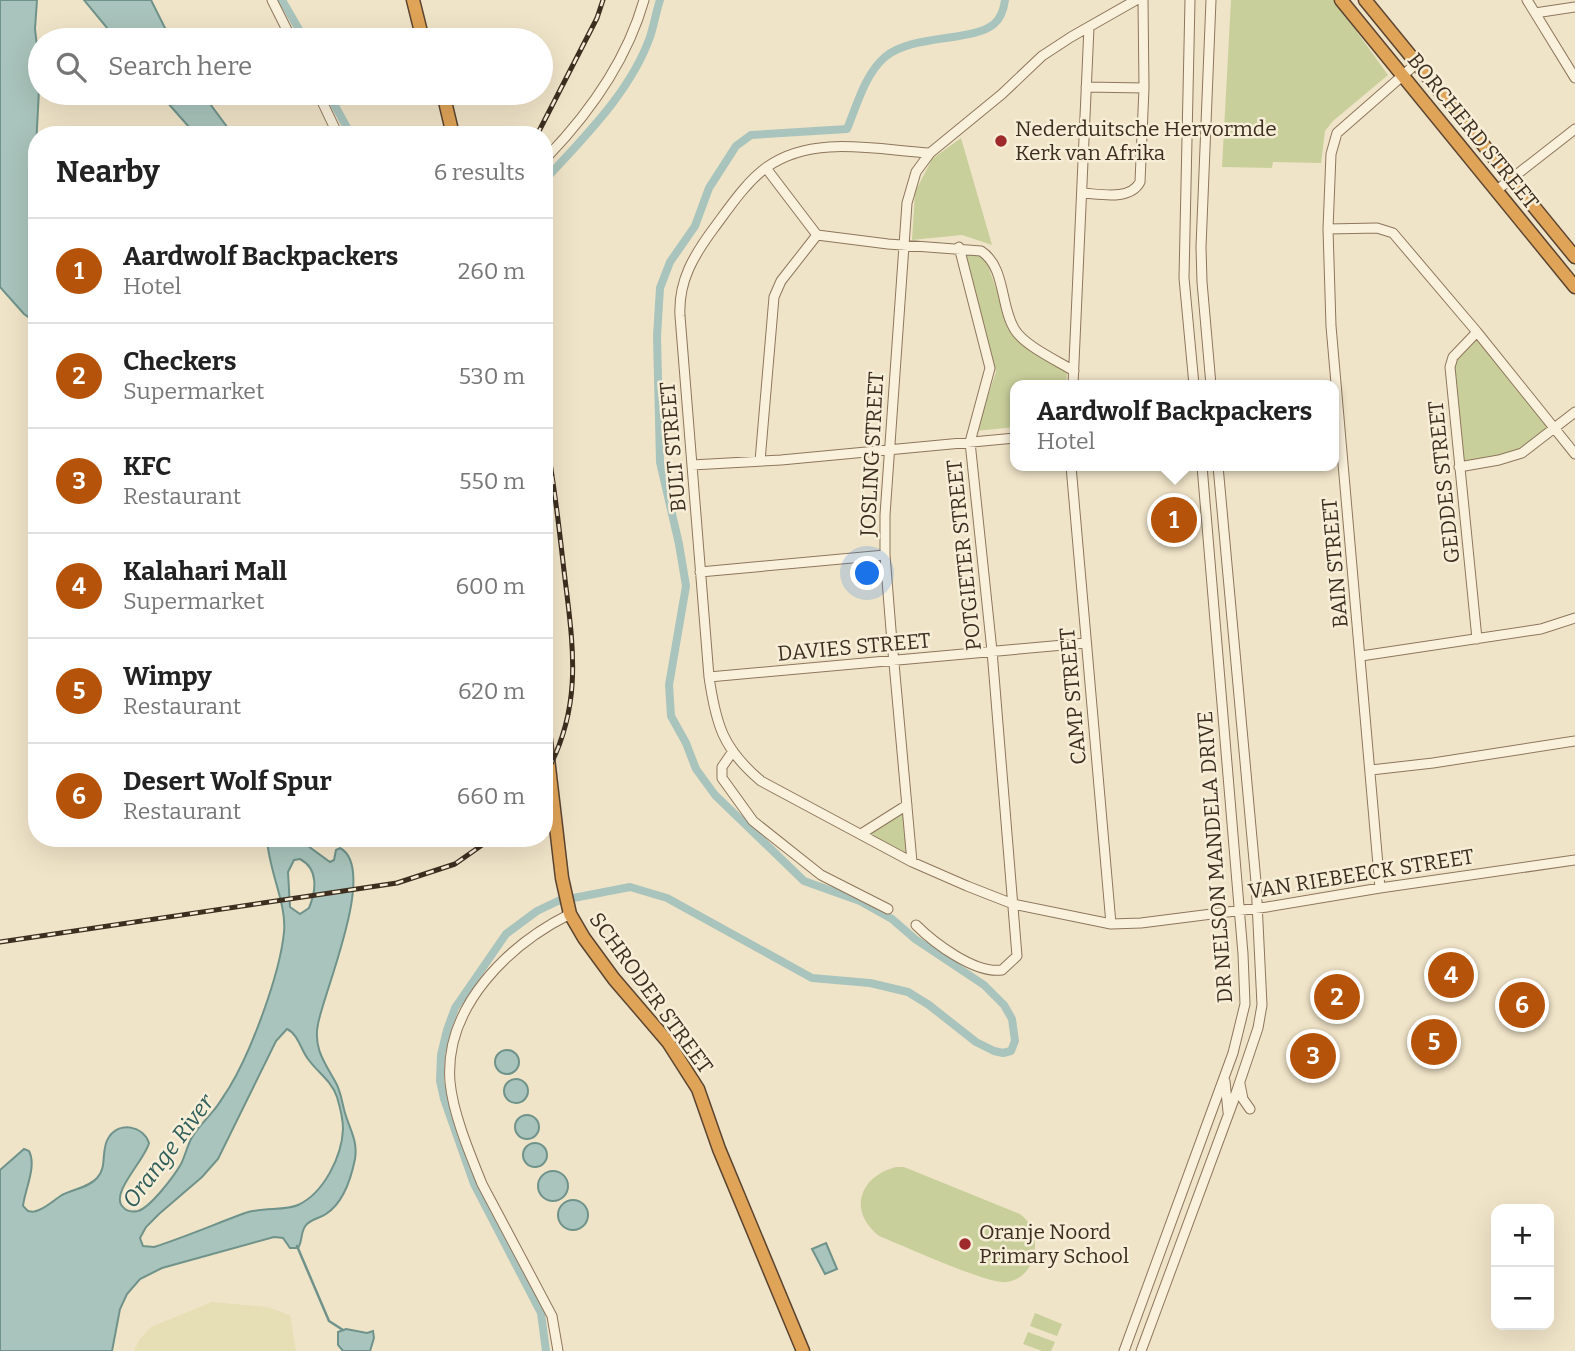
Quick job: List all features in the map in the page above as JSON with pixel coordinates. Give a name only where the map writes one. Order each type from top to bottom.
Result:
[{"type":"highway","points":[[413,0],[420,28]]},
{"type":"highway","points":[[422,0],[428,28]]},
{"type":"highway","name":"BORCHERD STREET","points":[[1341,0],[1575,287]]},
{"type":"highway","name":"BORCHERD STREET","points":[[1368,1],[1575,257]]},
{"type":"highway","points":[[438,105],[442,126]]},
{"type":"highway","points":[[446,105],[451,126]]},
{"type":"highway","name":"SCHRODER STREET","points":[[553,794],[567,903],[584,939],[668,1042],[698,1090],[719,1149],[803,1351]]},
{"type":"street","points":[[272,0],[286,28]]},
{"type":"street","points":[[553,151],[578,125],[625,51],[644,0]]},
{"type":"street","points":[[930,153],[1002,94],[1042,56],[1136,0]]},
{"type":"street","points":[[1082,193],[1126,193],[1138,186],[1141,174],[1144,88],[1143,0]]},
{"type":"street","points":[[1190,0],[1184,278],[1194,380]]},
{"type":"street","points":[[1211,0],[1202,267],[1211,380]]},
{"type":"street","points":[[1527,0],[1575,78]]},
{"type":"street","points":[[1353,15],[1368,1]]},
{"type":"street","points":[[1535,13],[1575,7]]},
{"type":"street","points":[[1073,380],[1089,27]]},
{"type":"street","name":"BAIN STREET","points":[[1334,380],[1328,229],[1334,138],[1345,124],[1417,63]]},
{"type":"street","points":[[1086,87],[1144,88]]},
{"type":"street","points":[[324,105],[334,126]]},
{"type":"street","points":[[1497,190],[1575,129]]},
{"type":"street","name":"BULT STREET","points":[[930,153],[825,147],[794,154],[766,168],[737,199],[690,263],[680,294],[709,677],[717,724],[733,751],[751,773],[771,788],[912,862],[1013,904],[1111,924]]},
{"type":"street","name":"JOSLING STREET","points":[[912,862],[893,661],[885,555],[885,515],[907,203],[918,168],[930,153]]},
{"type":"street","points":[[766,168],[817,235],[903,245],[981,250],[989,257],[1017,333],[1074,371]]},
{"type":"street","points":[[1328,229],[1377,228],[1393,233],[1575,454]]},
{"type":"street","points":[[760,461],[774,297],[781,281],[817,235]]},
{"type":"street","name":"POTGIETER STREET","points":[[916,925],[934,941],[976,966],[997,971],[1016,957],[992,651],[970,442],[990,368],[959,247]]},
{"type":"street","name":"GEDDES STREET","points":[[1477,332],[1453,358],[1450,368],[1477,639]]},
{"type":"street","points":[[1459,467],[1515,456],[1575,412]]},
{"type":"street","points":[[692,465],[1010,438]]},
{"type":"street","name":"BAIN STREET","points":[[1339,438],[1361,656],[1380,888]]},
{"type":"street","name":"CAMP STREET","points":[[1071,471],[1111,924]]},
{"type":"street","name":"DR NELSON MANDELA DRIVE","points":[[1124,1351],[1225,1076],[1239,1035],[1245,1004],[1240,909],[1202,471]]},
{"type":"street","name":"DR NELSON MANDELA DRIVE","points":[[1141,1351],[1240,1083],[1258,1028],[1262,1005],[1258,908],[1218,471]]},
{"type":"street","points":[[700,572],[885,555]]},
{"type":"street","points":[[1361,656],[1541,629],[1575,618]]},
{"type":"street","name":"DAVIES STREET","points":[[709,677],[1086,643]]},
{"type":"street","points":[[1371,770],[1433,764],[1575,741]]},
{"type":"street","points":[[733,751],[722,767],[723,778],[753,821],[821,875],[888,909]]},
{"type":"street","points":[[861,834],[907,804]]},
{"type":"street","name":"VAN RIEBEECK STREET","points":[[1111,924],[1141,923],[1258,908],[1575,860]]},
{"type":"street","points":[[558,1351],[552,1317],[473,1162],[452,1093],[450,1071],[461,1019],[487,980],[503,960],[567,903]]},
{"type":"street","points":[[1206,1127],[1229,1107],[1225,1076]]},
{"type":"street","points":[[1240,1083],[1242,1099],[1250,1109]]},
{"type":"shaded area","points":[[212,1302],[267,1307],[290,1315],[296,1351],[134,1351],[139,1340],[151,1327]]},
{"type":"green space","points":[[1231,0],[1334,0],[1388,75],[1333,121],[1325,131],[1321,163],[1273,162],[1272,168],[1222,167]]},
{"type":"green space","points":[[961,138],[992,245],[962,235],[912,240],[915,192],[932,159]]},
{"type":"green space","points":[[963,254],[979,254],[987,263],[1012,333],[1067,372],[1066,380],[1010,380],[1010,428],[976,431],[996,372]]},
{"type":"green space","points":[[1478,335],[1553,428],[1512,455],[1459,463],[1450,359]]},
{"type":"green space","points":[[905,811],[911,855],[869,834]]},
{"type":"green space","points":[[896,1167],[904,1167],[1020,1214],[1033,1231],[1035,1242],[1032,1263],[1026,1272],[1007,1282],[997,1281],[964,1271],[879,1236],[863,1216],[862,1196],[866,1186],[874,1178]]},
{"type":"green space","points":[[1035,1313],[1062,1324],[1057,1336],[1030,1326]]},
{"type":"green space","points":[[1028,1332],[1055,1342],[1051,1351],[1042,1351],[1023,1344]]},
{"type":"water","points":[[0,0],[37,0],[35,28],[28,28],[28,105],[38,105],[37,126],[28,126],[28,317],[0,287]]},
{"type":"water","points":[[84,0],[151,0],[165,28],[107,28]]},
{"type":"water","points":[[170,105],[211,105],[226,126],[188,126]]},
{"type":"water","points":[[268,847],[309,847],[330,862],[340,848],[350,860],[353,879],[346,931],[317,1033],[324,1062],[339,1090],[355,1147],[355,1159],[342,1197],[332,1209],[305,1226],[298,1248],[290,1248],[283,1238],[274,1237],[162,1268],[140,1279],[127,1294],[120,1309],[112,1351],[0,1351],[0,1170],[24,1149],[29,1151],[32,1164],[23,1206],[28,1211],[36,1211],[93,1181],[102,1169],[106,1142],[114,1132],[125,1127],[137,1129],[149,1143],[124,1186],[120,1201],[123,1207],[126,1210],[138,1211],[162,1190],[181,1164],[193,1135],[218,1105],[238,1073],[271,990],[281,949],[284,921]],"holes":[[[300,859],[313,874],[313,895],[309,908],[300,914],[290,907],[288,872],[294,860]],[[287,1029],[294,1035],[308,1059],[331,1086],[340,1109],[342,1140],[335,1162],[323,1183],[316,1192],[298,1205],[245,1213],[154,1247],[143,1246],[140,1238],[146,1227],[202,1177],[218,1159],[276,1041]]]},
{"type":"water","points":[[507,1050],[515,1054],[519,1062],[515,1070],[507,1074],[499,1070],[495,1062],[499,1054]]},
{"type":"water","points":[[516,1079],[524,1083],[528,1091],[524,1099],[516,1103],[508,1099],[504,1091],[508,1083]]},
{"type":"water","points":[[527,1115],[535,1119],[539,1127],[535,1135],[527,1139],[519,1135],[515,1127],[519,1119]]},
{"type":"water","points":[[535,1143],[543,1147],[547,1155],[543,1163],[535,1167],[527,1163],[523,1155],[527,1147]]},
{"type":"water","points":[[553,1171],[564,1175],[568,1186],[564,1197],[553,1201],[542,1197],[538,1186],[542,1175]]},
{"type":"water","points":[[573,1200],[584,1204],[588,1215],[584,1226],[573,1230],[562,1226],[558,1215],[562,1204]]},
{"type":"water","points":[[826,1243],[837,1269],[825,1274],[812,1249]]},
{"type":"water","points":[[346,1329],[367,1333],[373,1331],[370,1351],[343,1351],[338,1345],[338,1332]]},
{"type":"waterway","points":[[282,0],[298,28]]},
{"type":"waterway","points":[[553,171],[604,114],[630,77],[650,37],[660,0]]},
{"type":"waterway","points":[[546,1351],[541,1313],[474,1184],[440,1081],[441,1055],[455,1008],[506,934],[537,911],[558,901],[630,887],[667,898],[812,978],[870,983],[908,992],[976,1042],[994,1051],[1011,1051],[1015,1041],[1012,1019],[1004,1005],[984,985],[915,939],[892,919],[860,901],[804,881],[715,795],[696,769],[671,716],[669,685],[686,586],[660,462],[657,336],[660,288],[670,262],[695,226],[709,188],[736,146],[751,135],[847,129],[867,81],[885,57],[910,45],[984,30],[999,19],[1005,0]]},
{"type":"waterway","points":[[335,105],[346,126]]},
{"type":"waterway","points":[[297,1246],[329,1321],[343,1330]]},
{"type":"railway","points":[[553,104],[597,18],[603,0]]},
{"type":"railway","points":[[542,126],[552,105]]},
{"type":"railway","points":[[553,479],[570,619],[573,672],[566,724],[553,758]]},
{"type":"railway","points":[[0,942],[397,883],[455,864],[479,847]]},
{"type":"place","name":"Nederduitsche Hervormde Kerk van Afrika","points":[[1001,141]]},
{"type":"place","name":"Aardwolf Backpackers","points":[[1174,520]]},
{"type":"place","name":"Kalahari Mall","points":[[1451,975]]},
{"type":"place","name":"Checkers","points":[[1337,997]]},
{"type":"place","name":"Desert Wolf Spur","points":[[1522,1005]]},
{"type":"place","name":"Wimpy","points":[[1434,1042]]},
{"type":"place","name":"KFC","points":[[1313,1056]]},
{"type":"place","name":"Oranje Noord Primary School","points":[[965,1244]]},
{"type":"water label","name":"Orange River","points":[[168,1151]]}]
